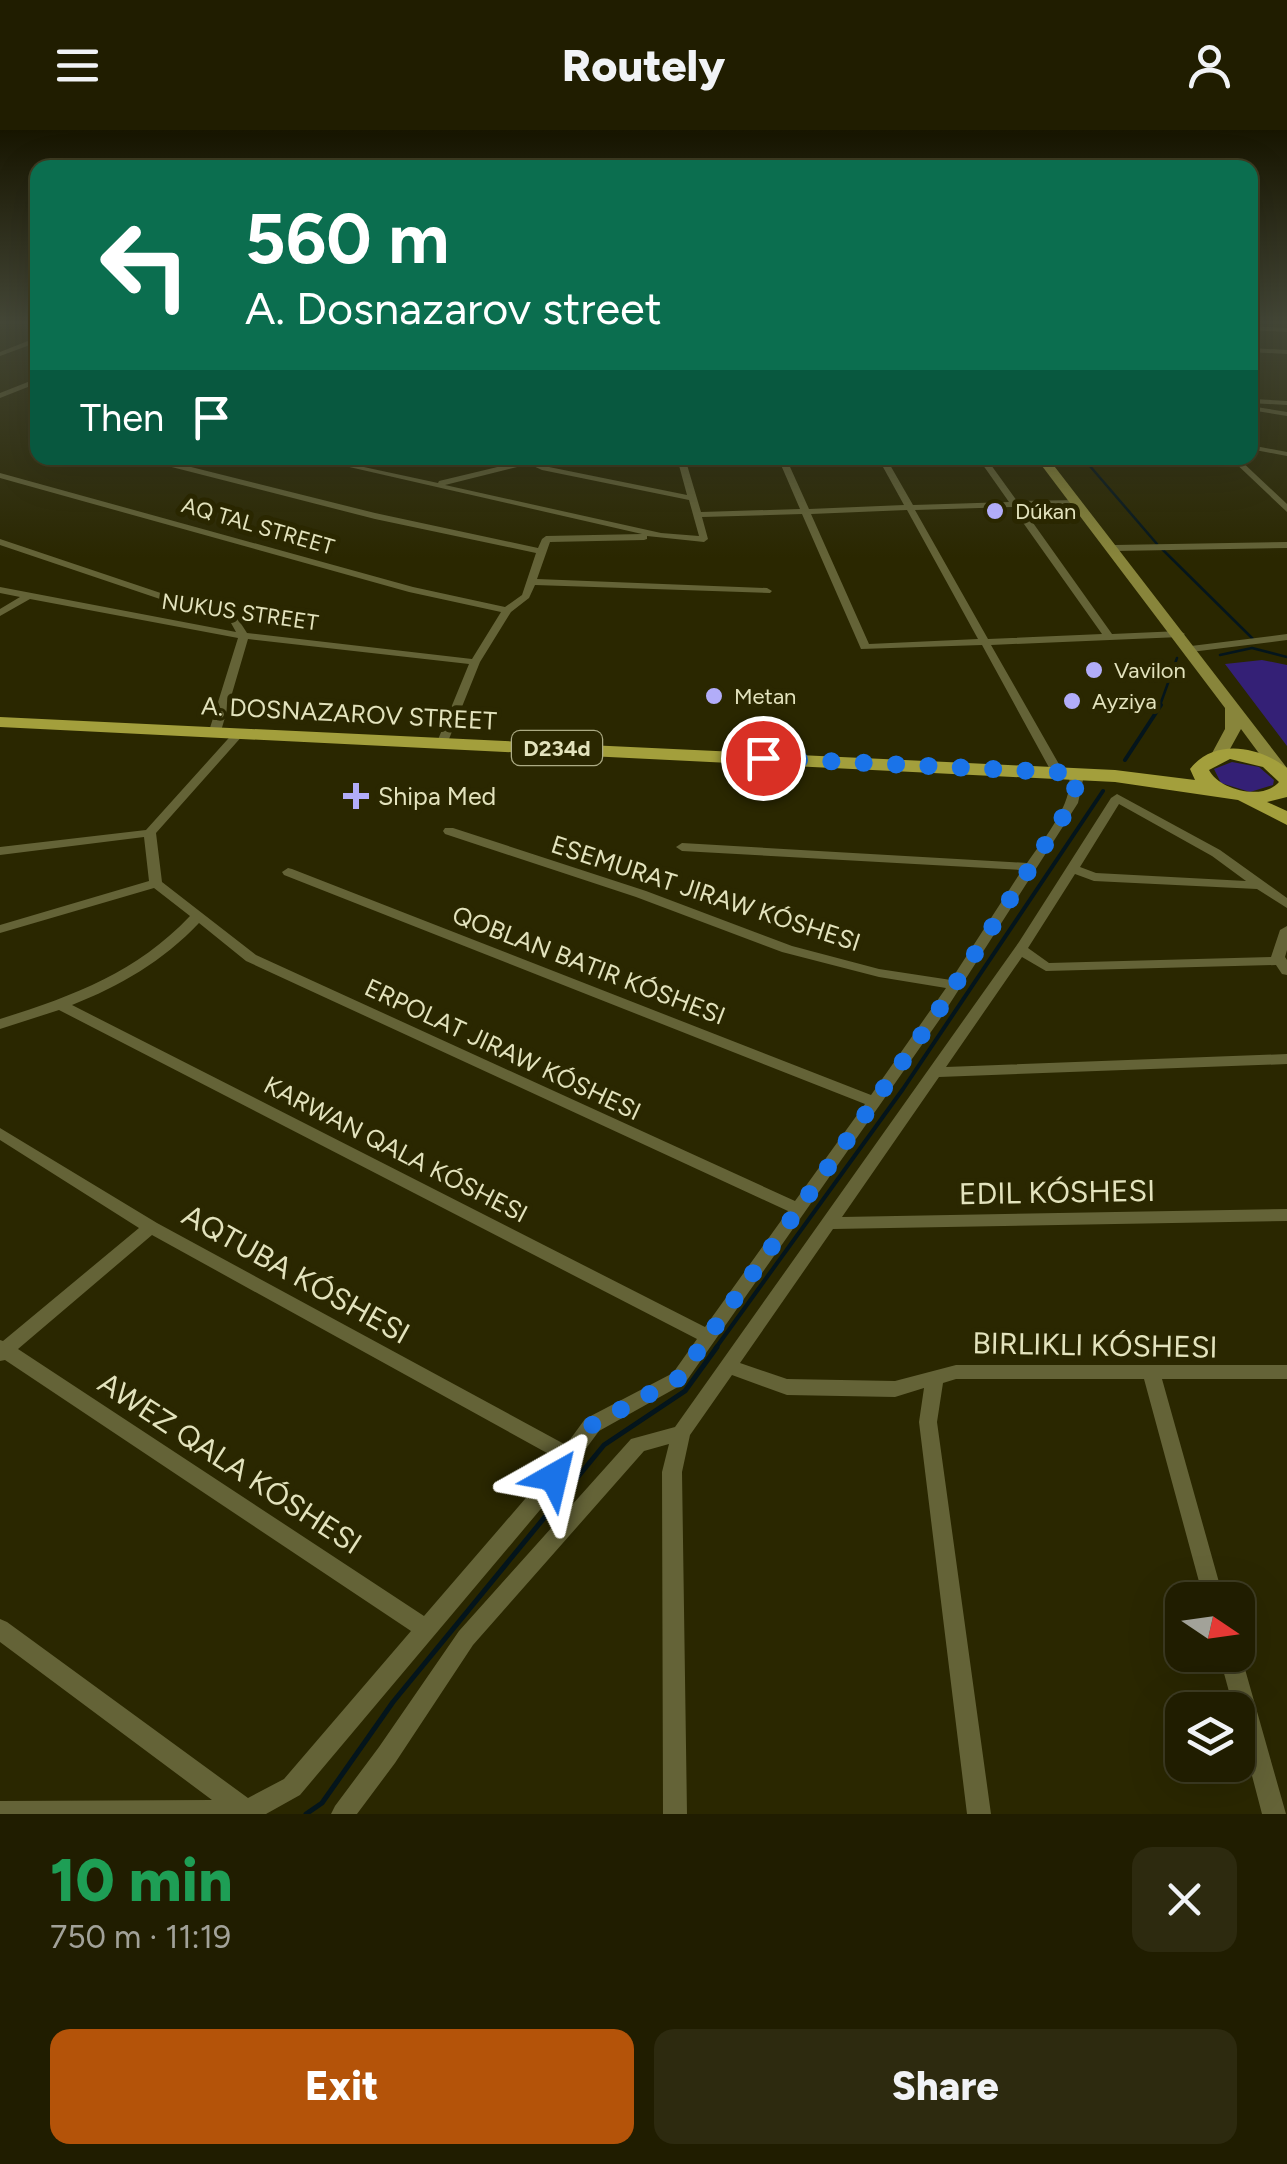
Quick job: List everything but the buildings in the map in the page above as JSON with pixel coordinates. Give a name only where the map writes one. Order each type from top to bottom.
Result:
[{"type":"main road","points":[[1048,465],[1286,778]]},
{"type":"main road","points":[[1232,704],[1233,729],[1200,776],[1217,790],[1287,819]]},
{"type":"main road","name":"A. DOSNAZAROV STREET","points":[[0,722],[1115,776]]},
{"type":"main road","points":[[1210,759],[1260,759],[1286,778]]},
{"type":"main road","name":"D234d","points":[[1115,776],[1210,759]]},
{"type":"main road","name":"D234d","points":[[1115,776],[1217,790]]},
{"type":"main road","points":[[1244,798],[1270,797],[1286,778]]},
{"type":"street","points":[[1258,404],[1287,402]]},
{"type":"street","points":[[1258,406],[1287,414]]},
{"type":"street","points":[[1258,448],[1287,454]]},
{"type":"street","points":[[175,465],[375,516],[542,552]]},
{"type":"street","points":[[347,465],[654,535]]},
{"type":"street","points":[[436,484],[505,465]]},
{"type":"street","points":[[537,465],[692,498]]},
{"type":"street","points":[[443,742],[475,662],[507,610],[526,596],[546,540],[654,535],[704,540],[683,465]]},
{"type":"street","points":[[785,465],[864,647],[1180,634]]},
{"type":"street","points":[[0,1813],[249,1813],[292,1787],[592,1425],[679,1378],[953,985],[1072,803],[1077,780],[1066,773],[886,465]]},
{"type":"street","points":[[987,465],[1108,635]]},
{"type":"street","points":[[1242,465],[1287,509]]},
{"type":"street","name":"AQ TAL STREET","points":[[0,474],[412,590],[507,610]]},
{"type":"street","points":[[1266,487],[1287,492]]},
{"type":"street","points":[[697,515],[1077,502]]},
{"type":"street","points":[[0,542],[235,620],[244,636],[214,731]]},
{"type":"street","points":[[1114,548],[1287,545]]},
{"type":"street","points":[[533,582],[766,591]]},
{"type":"street","name":"NUKUS STREET","points":[[0,590],[244,636],[475,662]]},
{"type":"street","points":[[0,613],[28,596]]},
{"type":"street","points":[[1191,649],[1287,637]]},
{"type":"street","points":[[0,851],[150,832],[240,732]]},
{"type":"street","points":[[675,1814],[672,1472],[681,1433],[1020,950],[1117,798],[1216,852],[1287,904]]},
{"type":"street","points":[[448,831],[641,894],[787,949],[878,973],[953,985]]},
{"type":"street","points":[[150,832],[156,883],[251,958],[798,1209]]},
{"type":"street","points":[[682,847],[1030,867]]},
{"type":"street","points":[[1072,868],[1094,877],[1261,885]]},
{"type":"street","points":[[288,872],[873,1101]]},
{"type":"street","points":[[0,929],[156,883]]},
{"type":"street","points":[[0,1024],[85,997],[180,938],[196,918]]},
{"type":"street","points":[[1020,950],[1046,967],[1284,966],[1287,930]]},
{"type":"street","name":"KARWAN QALA KÓSHESI","points":[[61,1006],[708,1336]]},
{"type":"street","points":[[934,1072],[1287,1060]]},
{"type":"street","name":"AQTUBA KÓSHESI","points":[[0,1133],[151,1226],[570,1456]]},
{"type":"street","name":"EDIL KÓSHESI","points":[[828,1223],[1287,1215]]},
{"type":"street","points":[[1,1350],[151,1226]]},
{"type":"street","name":"AWEZ QALA KÓSHESI","points":[[1,1350],[426,1629]]},
{"type":"street","name":"BIRLIKLI KÓSHESI","points":[[728,1366],[787,1386],[895,1389],[956,1372],[1287,1372]]},
{"type":"street","points":[[1151,1374],[1209,1582]]},
{"type":"street","points":[[935,1378],[928,1422],[979,1814]]},
{"type":"street","points":[[343,1814],[388,1755],[466,1638],[638,1446],[681,1433]]},
{"type":"street","points":[[0,1629],[249,1813]]},
{"type":"street","points":[[1235,1672],[1274,1814]]},
{"type":"shaded area","points":[[1262,660],[1287,665],[1287,746],[1225,664]]},
{"type":"shaded area","points":[[1232,762],[1259,767],[1274,780],[1273,785],[1250,792],[1221,783],[1214,769]]},
{"type":"waterway","points":[[1089,465],[1157,544]]},
{"type":"waterway","points":[[1162,549],[1253,639]]},
{"type":"waterway","points":[[1220,655],[1252,648],[1287,657]]},
{"type":"waterway","points":[[1159,708],[1177,658]]},
{"type":"waterway","points":[[1125,760],[1161,705]]},
{"type":"waterway","points":[[715,1349],[903,1089],[1103,791]]},
{"type":"waterway","points":[[306,1814],[322,1803],[393,1702],[604,1445],[685,1391],[717,1347]]},
{"type":"place","name":"Dúkan","points":[[995,511]]},
{"type":"place","name":"Vavilon","points":[[1094,670]]},
{"type":"place","name":"Metan","points":[[714,696]]},
{"type":"place","name":"Ayziya","points":[[1072,701]]},
{"type":"place","name":"Shipa Med","points":[[356,796]]},
{"type":"route","points":[[554,1477],[592,1425],[679,1378],[935,1016],[1072,803],[1077,780],[1074,773],[763,758]]}]
